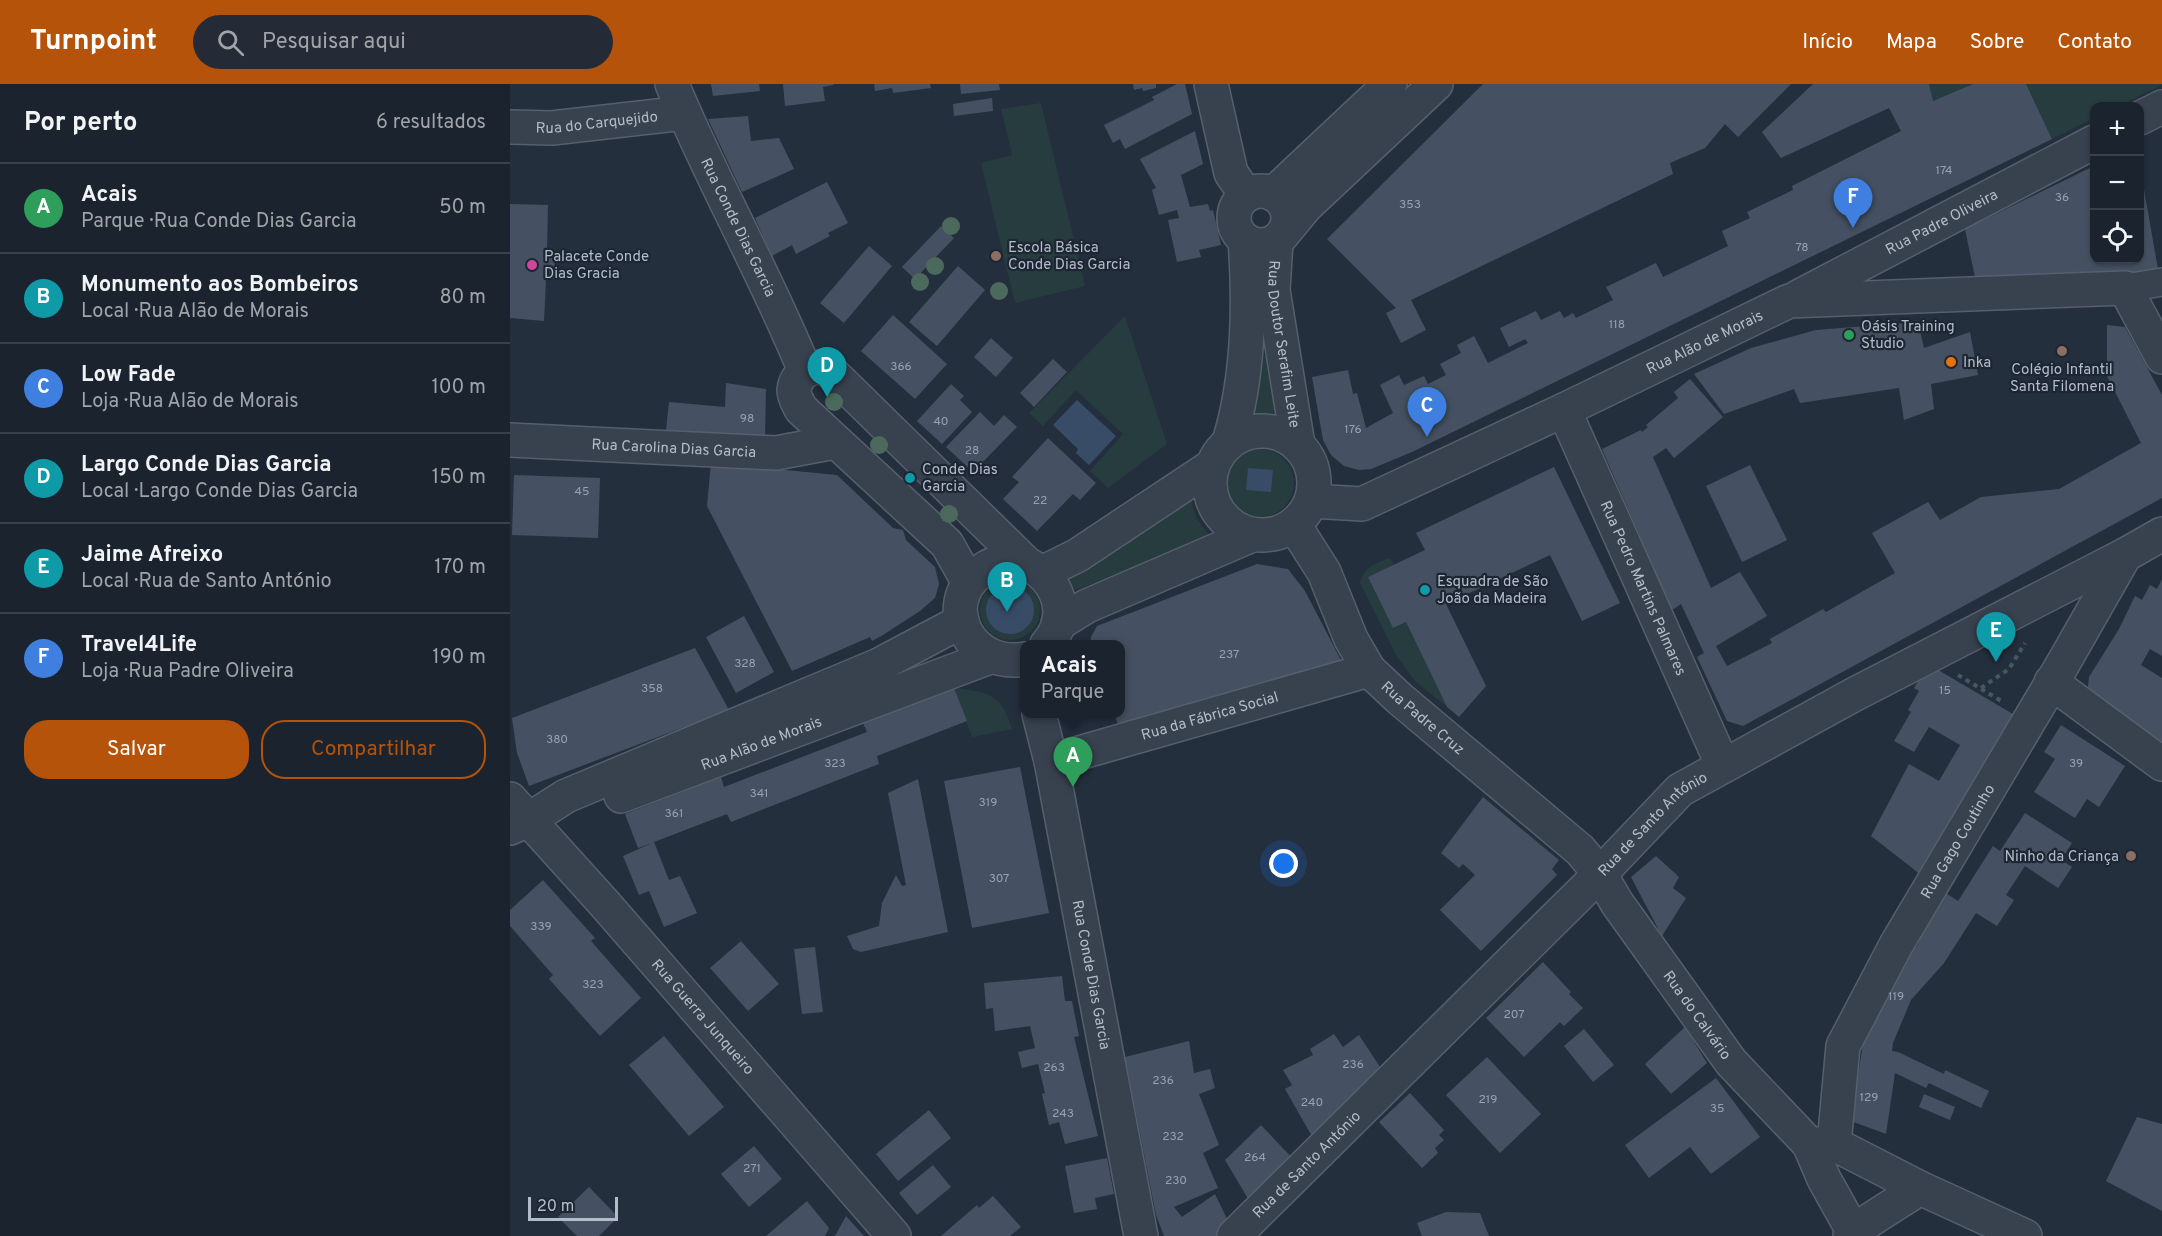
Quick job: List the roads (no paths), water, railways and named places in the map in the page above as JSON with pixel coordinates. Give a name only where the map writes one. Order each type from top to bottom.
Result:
[{"type":"street","name":"Rua Doutor Serafim Leite","points":[[1211,84],[1231,173],[1260,195],[1282,202],[1288,212],[1287,225],[1268,239],[1247,268],[1245,347],[1241,390],[1221,454]]},
{"type":"street","points":[[1260,195],[1390,84]]},
{"type":"street","points":[[1268,239],[1436,84]]},
{"type":"street","name":"Rua do Carquejido","points":[[510,127],[552,128],[678,99]]},
{"type":"street","name":"Rua Conde Dias Garcia","points":[[678,99],[774,298],[805,371]]},
{"type":"street","points":[[2144,116],[2162,107]]},
{"type":"street","name":"Rua Padre Oliveira","points":[[1789,302],[2090,144]]},
{"type":"street","name":"Rua Doutor Serafim Leite","points":[[1260,195],[1236,208],[1234,217],[1239,234],[1268,239]]},
{"type":"street","name":"Rua Doutor Serafim Leite","points":[[1268,239],[1273,290],[1298,445]]},
{"type":"street","points":[[2162,282],[2125,288],[2162,357]]},
{"type":"street","name":"Rua Alão de Morais","points":[[1052,634],[1087,606],[1252,535],[1267,536],[1281,532],[1303,513],[1359,505],[1789,302],[2125,288]]},
{"type":"street","name":"Rua Alão de Morais","points":[[805,371],[815,367],[830,370],[1051,584],[1057,596],[1059,610],[1052,634]]},
{"type":"street","points":[[805,371],[799,376],[796,384],[795,396],[801,409],[947,544],[969,583]]},
{"type":"street","name":"Rua Pedro Martins Palmares","points":[[1564,410],[1723,766]]},
{"type":"street","points":[[990,657],[977,648],[967,636],[962,621],[962,601],[969,583],[980,572],[993,565],[1016,561],[1034,568],[1078,555],[1221,454],[1242,434],[1257,430],[1272,431],[1286,436],[1298,445],[1313,471],[1314,486],[1303,513]]},
{"type":"street","name":"Rua Carolina Dias Garcia","points":[[510,440],[776,453],[835,442]]},
{"type":"street","points":[[1221,454],[1209,480],[1210,495],[1225,521],[1238,530],[1252,535]]},
{"type":"street","points":[[896,498],[914,505],[924,499],[932,488],[925,462]]},
{"type":"street","name":"Rua Padre Cruz","points":[[1303,513],[1351,639],[1369,670],[1400,699],[1580,850],[1600,874]]},
{"type":"street","name":"Rua de Santo António","points":[[1234,1236],[1600,874],[1680,790],[1855,694],[2162,534]]},
{"type":"street","name":"Rua Gago Coutinho","points":[[1821,1144],[1842,1046],[1896,945],[2125,555]]},
{"type":"street","name":"Rua Alão de Morais","points":[[517,815],[879,665],[962,621]]},
{"type":"street","name":"Rua Alão de Morais","points":[[517,815],[571,814],[990,657],[1008,661],[1020,660]]},
{"type":"street","name":"Rua da Fábrica Social","points":[[1051,760],[1369,670]]},
{"type":"street","points":[[2051,682],[2162,764]]},
{"type":"street","name":"Rua Conde Dias Garcia","points":[[1040,718],[1051,760],[1141,1236]]},
{"type":"street","name":"Rua Guerra Junqueiro","points":[[517,815],[894,1236]]},
{"type":"street","name":"Rua do Calvário","points":[[1600,874],[1617,903],[1731,1062],[1821,1144],[2025,1236]]},
{"type":"street","name":"Rua do Calvário","points":[[1821,1144],[1824,1179],[1852,1234],[1920,1188]]},
{"type":"water","points":[[1077,400],[1116,436],[1089,465],[1076,453],[1078,449],[1053,425]]},
{"type":"water","points":[[1248,468],[1273,470],[1271,492],[1246,490]]},
{"type":"water","points":[[1010,586],[1027,593],[1034,610],[1027,627],[1010,634],[993,627],[986,610],[993,593]]},
{"type":"place","name":"Travel4Life","points":[[1853,228]]},
{"type":"place","name":"Escola Básica Conde Dias Garcia","points":[[996,256]]},
{"type":"place","name":"Palacete Conde Dias Gracia","points":[[532,265]]},
{"type":"place","name":"Oásis Training Studio","points":[[1849,335]]},
{"type":"place","name":"Colégio Infantil Santa Filomena","points":[[2062,351]]},
{"type":"place","name":"Inka","points":[[1951,362]]},
{"type":"place","name":"Largo Conde Dias Garcia","points":[[827,397]]},
{"type":"place","name":"Low Fade","points":[[1427,437]]},
{"type":"place","name":"Conde Dias Garcia","points":[[910,478]]},
{"type":"place","name":"Esquadra de São João da Madeira","points":[[1425,590]]},
{"type":"place","name":"Monumento aos Bombeiros","points":[[1007,612]]},
{"type":"place","name":"Jaime Afreixo","points":[[1996,662]]},
{"type":"place","name":"Acais","points":[[1073,787]]},
{"type":"place","name":"Ninho da Criança","points":[[2131,856]]}]
